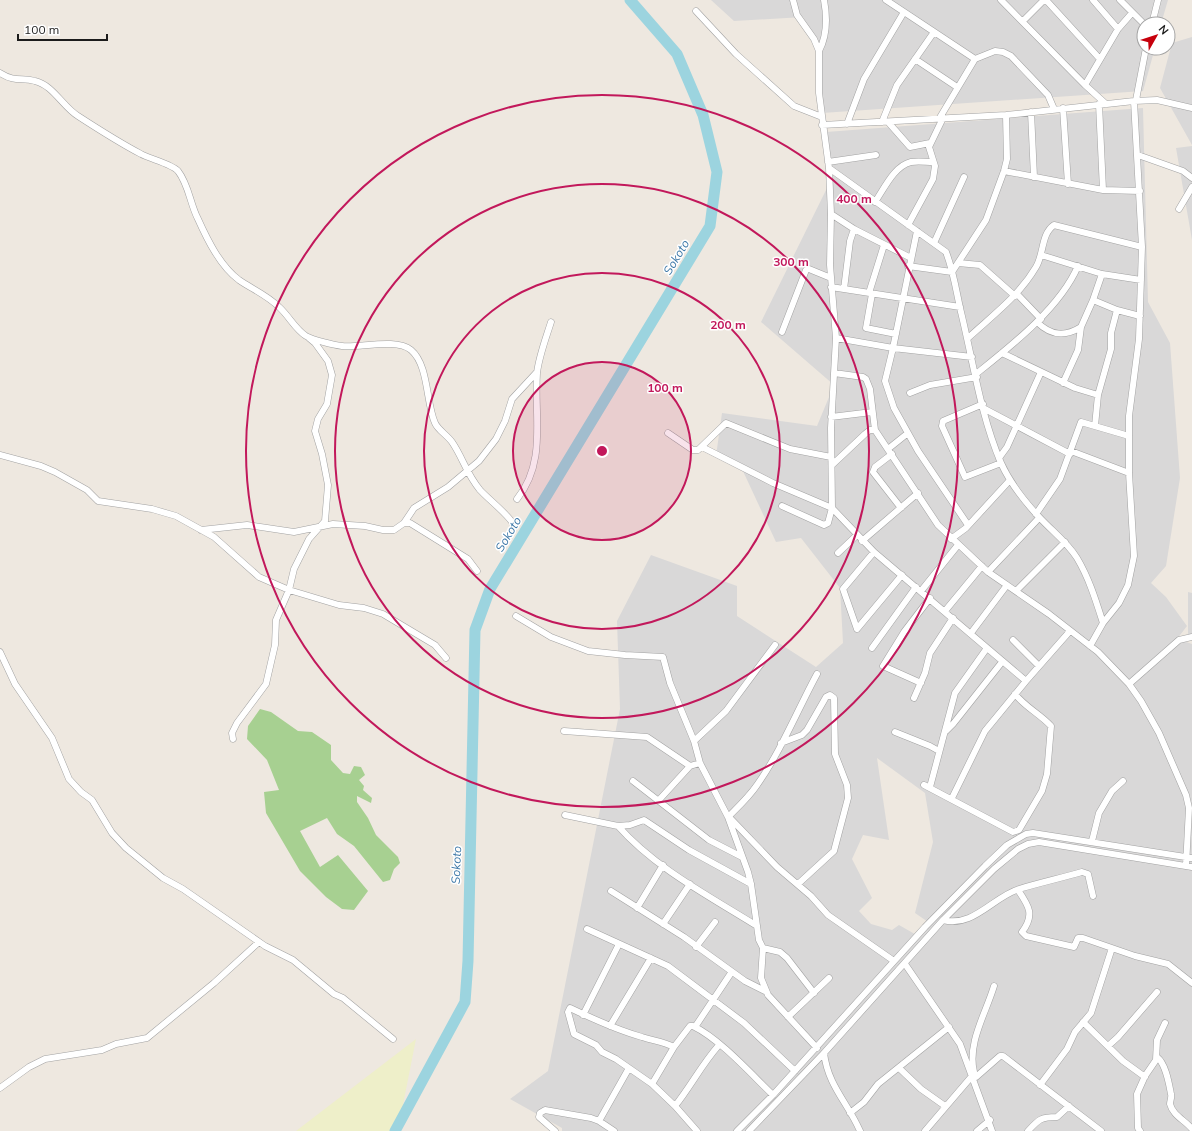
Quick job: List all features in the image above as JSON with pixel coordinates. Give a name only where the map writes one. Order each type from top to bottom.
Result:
[{"type":"street","points":[[782,506],[824,525],[828,523],[832,508],[831,417],[836,338],[831,287],[831,214],[828,165],[819,93],[819,51],[814,39],[797,15],[793,0]]},
{"type":"street","points":[[819,51],[824,42],[826,11],[824,0]]},
{"type":"street","points":[[886,0],[975,59]]},
{"type":"street","points":[[1001,0],[1102,104],[1103,190]]},
{"type":"street","points":[[1023,21],[1045,0],[1099,58]]},
{"type":"street","points":[[1092,0],[1118,29]]},
{"type":"street","points":[[1120,0],[1136,17]]},
{"type":"street","points":[[1153,16],[1156,1]]},
{"type":"street","points":[[696,11],[736,54],[794,106],[822,117]]},
{"type":"street","points":[[847,124],[864,79],[904,12]]},
{"type":"street","points":[[1085,85],[1099,58],[1118,29],[1132,13]]},
{"type":"street","points":[[885,122],[897,85],[934,32]]},
{"type":"street","points":[[908,225],[934,179],[935,166],[929,147],[930,143],[957,87],[975,59],[995,50],[1007,54],[1048,94],[1054,109]]},
{"type":"street","points":[[1090,646],[1103,623],[1119,603],[1128,585],[1134,556],[1129,473],[1129,416],[1140,316],[1142,248],[1135,100],[1144,56]]},
{"type":"street","points":[[915,59],[957,87]]},
{"type":"street","points":[[0,73],[14,81],[36,81],[50,90],[76,115],[143,155],[177,170],[186,184],[197,219],[226,266],[238,279],[264,295],[279,307],[297,329],[314,343],[328,362],[332,375],[327,404],[318,419],[315,431],[322,454],[328,485],[325,521],[314,532],[302,550],[299,562],[294,569],[289,590],[276,620],[275,645],[266,684],[240,719],[232,733],[233,739]]},
{"type":"street","points":[[822,125],[1006,115],[1135,100],[1157,100],[1192,108]]},
{"type":"street","points":[[1063,108],[1068,184]]},
{"type":"street","points":[[1031,112],[1034,177]]},
{"type":"street","points":[[952,272],[986,220],[1004,171],[1007,159],[1006,115]]},
{"type":"street","points":[[885,122],[910,147],[930,143]]},
{"type":"street","points":[[1138,154],[1183,171],[1192,178]]},
{"type":"street","points":[[828,165],[876,155]]},
{"type":"street","points":[[876,202],[894,174],[906,164],[913,162],[933,162]]},
{"type":"street","points":[[828,165],[876,202],[946,252],[968,338],[983,406],[1000,460],[1010,480],[1038,516],[1065,542],[1077,558],[1088,579],[1103,623]]},
{"type":"street","points":[[1004,171],[1103,190],[1123,192],[1140,191]]},
{"type":"street","points":[[934,243],[964,177]]},
{"type":"street","points":[[1179,209],[1192,187]]},
{"type":"street","points":[[831,214],[884,246],[911,258]]},
{"type":"street","points":[[968,338],[1016,295],[1037,265],[1046,234],[1054,225],[1142,248]]},
{"type":"street","points":[[844,289],[850,242],[854,229]]},
{"type":"street","points":[[917,231],[908,266],[896,334],[885,381],[894,408],[908,433],[968,526]]},
{"type":"street","points":[[884,246],[870,294],[866,328],[896,334]]},
{"type":"street","points":[[1041,255],[1102,274],[1141,280]]},
{"type":"street","points":[[958,264],[980,265],[1016,295],[1039,320],[1044,329],[1069,334],[1081,327]]},
{"type":"street","points":[[908,266],[952,272]]},
{"type":"street","points":[[910,393],[930,385],[976,376],[1039,320],[1072,280],[1078,266]]},
{"type":"street","points":[[782,332],[806,270],[809,269],[831,278]]},
{"type":"street","points":[[1064,383],[1078,350],[1081,327],[1093,300],[1102,274]]},
{"type":"street","points":[[831,287],[960,307]]},
{"type":"street","points":[[1093,300],[1117,310],[1140,316]]},
{"type":"street","points":[[1094,426],[1098,395],[1111,350],[1111,333],[1117,310]]},
{"type":"street","points":[[517,499],[528,486],[536,457],[538,372],[551,322]]},
{"type":"street","points":[[307,337],[342,346],[401,345],[412,351],[421,366],[427,384],[432,416],[436,426],[453,443],[466,471],[479,489],[501,512],[510,518],[513,524]]},
{"type":"street","points":[[836,338],[893,348],[972,357]]},
{"type":"street","points":[[1002,353],[1075,388],[1098,395]]},
{"type":"street","points":[[201,530],[247,525],[294,532],[321,526],[365,526],[383,530],[394,530],[404,523],[414,508],[443,490],[479,461],[496,439],[505,421],[512,399],[538,372]]},
{"type":"street","points":[[749,1131],[824,1054],[943,920],[994,868],[1018,849],[1034,842],[1189,867],[1189,808],[1186,794],[1159,733],[1141,701],[1129,684],[1090,646],[988,572],[951,539],[938,525],[875,430],[870,389],[865,378],[834,372]]},
{"type":"street","points":[[983,406],[943,421],[942,426],[965,477],[1000,460],[1041,372]]},
{"type":"street","points":[[983,406],[1016,426],[1070,452],[1129,473]]},
{"type":"street","points":[[831,417],[872,412]]},
{"type":"street","points":[[988,572],[1038,516],[1060,479],[1081,422],[1129,436]]},
{"type":"street","points":[[668,433],[693,450],[698,450],[726,423],[790,449],[831,457]]},
{"type":"street","points":[[832,465],[865,434],[870,430],[875,430]]},
{"type":"street","points":[[901,508],[873,469],[908,433]]},
{"type":"street","points":[[702,447],[772,483],[832,508],[874,552],[1026,681]]},
{"type":"street","points":[[0,455],[41,466],[55,472],[87,490],[98,501],[165,512],[214,537],[231,550],[243,565],[259,577],[289,590],[339,605],[364,608],[383,614],[435,645],[446,658]]},
{"type":"street","points":[[951,539],[968,526],[1010,480]]},
{"type":"street","points":[[862,541],[918,493]]},
{"type":"street","points":[[404,523],[410,523],[468,559],[477,572]]},
{"type":"street","points":[[838,553],[857,535]]},
{"type":"street","points":[[1016,591],[1065,542]]},
{"type":"street","points":[[872,648],[918,589],[958,545]]},
{"type":"street","points":[[874,552],[843,589],[857,630],[902,575]]},
{"type":"street","points":[[945,611],[982,566]]},
{"type":"street","points":[[971,633],[1007,585]]},
{"type":"street","points":[[921,683],[883,666],[904,632],[930,598]]},
{"type":"street","points":[[516,616],[551,637],[588,651],[625,656],[663,657],[670,683],[694,741],[700,763],[728,817],[752,884],[756,926],[759,940],[763,948],[761,978],[765,991]]},
{"type":"street","points":[[914,698],[921,683],[930,653],[953,618]]},
{"type":"street","points":[[952,798],[985,731],[1070,631]]},
{"type":"street","points":[[1129,684],[1179,640],[1192,637]]},
{"type":"street","points":[[1013,640],[1039,666]]},
{"type":"street","points":[[694,741],[726,711],[775,646]]},
{"type":"street","points":[[987,648],[954,693],[947,717],[946,731],[927,786],[952,798],[1013,832],[1019,830],[1042,791],[1047,774],[1051,726],[1015,694]]},
{"type":"street","points":[[0,652],[15,684],[52,738],[69,779],[81,792],[92,800],[112,833],[126,848],[163,878],[183,889],[259,942],[280,955],[294,960],[329,990],[343,998],[393,1039]]},
{"type":"street","points":[[946,731],[1002,662]]},
{"type":"street","points":[[728,817],[757,784],[781,743],[817,674]]},
{"type":"street","points":[[781,743],[804,733],[826,697],[830,696],[834,698],[835,754],[847,785],[848,798],[834,851],[798,884]]},
{"type":"street","points":[[564,731],[647,737],[690,766]]},
{"type":"street","points":[[895,732],[939,751]]},
{"type":"street","points":[[659,800],[690,766],[700,763]]},
{"type":"street","points":[[633,781],[709,840],[742,858]]},
{"type":"street","points":[[1092,841],[1099,813],[1109,794],[1124,781]]},
{"type":"street","points":[[565,815],[618,826],[630,825],[644,820],[688,850],[752,884]]},
{"type":"street","points":[[728,817],[777,867],[798,884],[833,919],[894,961]]},
{"type":"street","points":[[618,826],[638,847],[663,866],[756,926]]},
{"type":"street","points":[[736,1131],[818,1048],[925,927],[984,866],[1018,838],[1033,833],[1092,841],[1190,858]]},
{"type":"street","points":[[637,908],[663,866]]},
{"type":"street","points":[[943,920],[955,921],[976,914],[1018,890],[1086,872],[1090,878],[1093,896]]},
{"type":"street","points":[[663,924],[690,884]]},
{"type":"street","points":[[1018,890],[1025,900],[1030,915],[1023,934],[1074,947],[1079,937],[1135,956],[1168,964],[1192,983]]},
{"type":"street","points":[[611,891],[696,946],[731,973],[745,982],[765,991],[818,1048]]},
{"type":"street","points":[[696,946],[715,922]]},
{"type":"street","points":[[587,929],[668,966],[711,1000],[744,1023],[795,1071]]},
{"type":"street","points":[[0,1088],[29,1067],[45,1059],[102,1050],[116,1044],[147,1038],[214,983],[259,942]]},
{"type":"street","points":[[583,1015],[619,944]]},
{"type":"street","points":[[763,948],[780,952],[787,958],[814,993]]},
{"type":"street","points":[[1040,1085],[1067,1049],[1075,1032],[1083,1022],[1088,1019],[1110,948]]},
{"type":"street","points":[[610,1026],[651,958]]},
{"type":"street","points":[[905,964],[960,1044],[974,1076],[990,1120],[992,1131]]},
{"type":"street","points":[[695,1027],[711,1000],[731,973]]},
{"type":"street","points":[[788,1017],[829,978]]},
{"type":"street","points":[[974,1076],[974,1040],[987,1009],[994,986]]},
{"type":"street","points":[[1108,1046],[1118,1037],[1157,992]]},
{"type":"street","points":[[674,1047],[662,1041],[642,1037],[610,1026],[570,1008],[568,1012],[573,1033],[590,1041],[602,1052],[652,1084],[675,1106],[697,1131]]},
{"type":"street","points":[[1083,1022],[1123,1061],[1144,1077]]},
{"type":"street","points":[[1140,1131],[1136,1096],[1144,1077],[1157,1057],[1157,1040],[1165,1023]]},
{"type":"street","points":[[652,1084],[674,1047],[690,1026],[695,1027],[719,1045],[773,1095]]},
{"type":"street","points":[[850,1114],[864,1102],[878,1084],[949,1027]]},
{"type":"street","points":[[675,1106],[693,1083],[709,1056],[719,1045]]},
{"type":"street","points":[[824,1054],[829,1076],[860,1131]]},
{"type":"street","points":[[925,1131],[945,1106],[974,1076],[1000,1056],[1003,1056],[1101,1131]]},
{"type":"street","points":[[1157,1057],[1162,1063],[1168,1079],[1172,1095],[1170,1103],[1177,1117],[1192,1129]]},
{"type":"street","points":[[599,1121],[629,1068]]},
{"type":"street","points":[[899,1068],[921,1089],[945,1106]]},
{"type":"street","points":[[1028,1131],[1039,1120],[1044,1117],[1057,1117],[1069,1106]]},
{"type":"street","points":[[555,1131],[539,1117],[540,1113],[544,1110],[599,1121],[614,1131]]},
{"type":"street","points":[[977,1131],[990,1120]]},
{"type":"shaded area","points":[[711,0],[1168,0],[1163,16],[1136,16],[1136,56],[1153,56],[1143,91],[822,113],[820,50],[803,17],[734,21]]},
{"type":"shaded area","points":[[1192,37],[1192,145],[1160,88],[1169,56],[1176,56],[1176,42]]},
{"type":"shaded area","points":[[1143,108],[1148,302],[1170,343],[1180,478],[1166,566],[1151,583],[1166,597],[1187,626],[1177,639],[1192,644],[1192,1131],[562,1131],[562,1128],[510,1099],[548,1071],[620,709],[617,621],[651,555],[737,586],[737,616],[816,667],[843,643],[840,588],[801,538],[776,542],[742,469],[716,456],[722,413],[817,426],[834,385],[761,322],[828,186],[826,132]],"holes":[[[877,758],[925,793],[933,842],[915,913],[931,924],[920,937],[899,925],[892,930],[871,924],[859,911],[872,898],[852,859],[863,835],[889,840]]]},
{"type":"shaded area","points":[[1192,146],[1192,240],[1176,148]]},
{"type":"shaded area","points":[[1188,592],[1192,593],[1192,639],[1188,636]]},
{"type":"green space","points":[[260,709],[271,712],[298,731],[312,732],[331,745],[331,760],[343,773],[350,774],[354,766],[361,767],[365,775],[359,780],[364,786],[363,790],[372,798],[371,803],[357,796],[357,802],[368,818],[376,835],[398,857],[400,863],[394,869],[390,880],[383,882],[354,846],[337,834],[327,818],[300,831],[320,867],[338,855],[368,891],[354,910],[342,909],[326,897],[300,871],[266,813],[264,792],[279,790],[267,760],[247,739],[248,726]]},
{"type":"green space","points":[[416,1039],[403,1105],[395,1131],[296,1131]]},
{"type":"waterway","name":"Sokoto","points":[[395,1131],[465,1002],[468,961],[475,630],[490,589],[710,226],[717,172],[703,115],[677,54],[630,0]]}]
